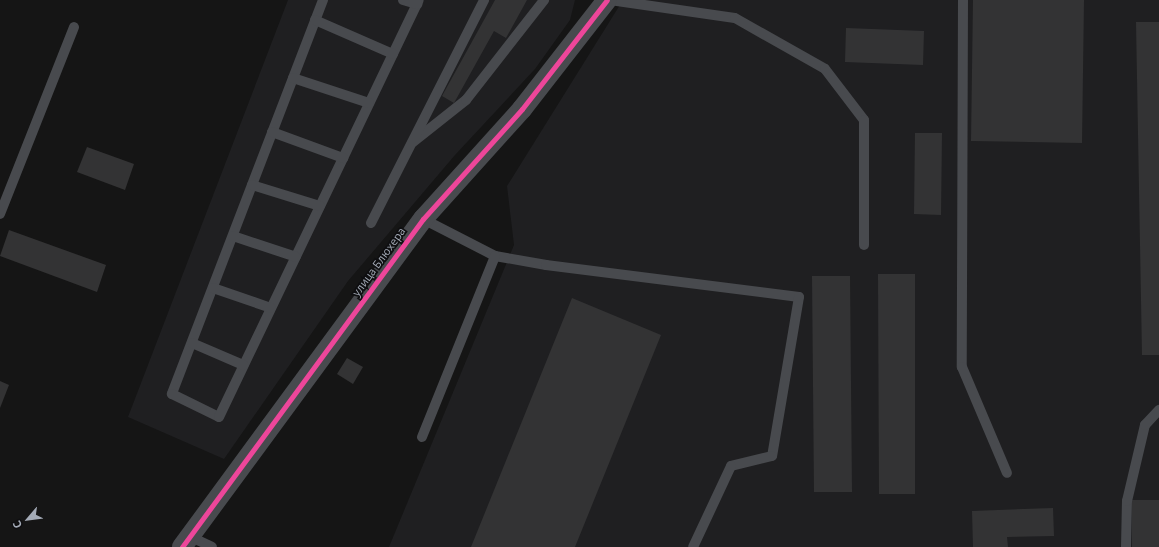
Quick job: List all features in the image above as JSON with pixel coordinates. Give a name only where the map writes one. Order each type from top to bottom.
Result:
[{"type":"street","name":"улица Блюхера","points":[[186,542],[423,219],[522,108],[607,0]]},
{"type":"lane","points":[[323,0],[172,394],[219,417],[418,2],[403,0]]},
{"type":"lane","points":[[371,223],[484,0]]},
{"type":"lane","points":[[412,143],[466,100],[544,0]]},
{"type":"lane","points":[[610,0],[735,18],[825,69],[864,120],[864,245]]},
{"type":"lane","points":[[963,0],[962,367],[1007,473]]},
{"type":"lane","points":[[315,20],[393,54]]},
{"type":"lane","points":[[0,214],[74,27]]},
{"type":"lane","points":[[293,78],[369,103]]},
{"type":"lane","points":[[272,132],[343,158]]},
{"type":"lane","points":[[252,185],[320,206]]},
{"type":"lane","points":[[423,219],[495,256],[546,265],[799,297],[772,456],[731,466],[693,547]]},
{"type":"lane","points":[[232,236],[296,257]]},
{"type":"lane","points":[[422,437],[495,256]]},
{"type":"lane","points":[[213,288],[271,308]]},
{"type":"lane","points":[[192,344],[243,366]]},
{"type":"lane","points":[[1126,547],[1127,501],[1145,426],[1159,410]]},
{"type":"lane","points":[[186,542],[212,547]]},
{"type":"shaded area","points":[[288,0],[575,0],[570,20],[535,69],[455,155],[348,281],[224,459],[128,417]]},
{"type":"shaded area","points":[[623,0],[1159,0],[1159,547],[389,547],[514,245],[507,186]]},
{"type":"building","points":[[495,0],[527,0],[506,38],[494,31],[454,103],[442,96]]},
{"type":"building","points":[[973,0],[1084,0],[1082,143],[971,141]]},
{"type":"building","points":[[1136,22],[1159,22],[1159,355],[1142,355]]},
{"type":"building","points":[[846,28],[924,31],[923,65],[845,62]]},
{"type":"building","points":[[915,133],[942,133],[941,215],[914,214]]},
{"type":"building","points":[[87,147],[134,164],[125,190],[77,172]]},
{"type":"building","points":[[9,230],[106,265],[97,292],[0,256]]},
{"type":"building","points":[[878,274],[915,274],[915,494],[879,494]]},
{"type":"building","points":[[812,276],[850,276],[852,492],[814,492]]},
{"type":"building","points":[[572,298],[661,335],[575,547],[471,547]]},
{"type":"building","points":[[347,358],[363,367],[353,384],[337,374]]},
{"type":"building","points":[[0,381],[9,385],[0,408]]},
{"type":"building","points":[[1132,500],[1159,500],[1159,547],[1132,547]]},
{"type":"building","points":[[1053,508],[1054,536],[1007,537],[1008,547],[973,547],[972,511]]},
{"type":"cycle path","points":[[182,547],[423,219],[522,109],[607,0]]}]
